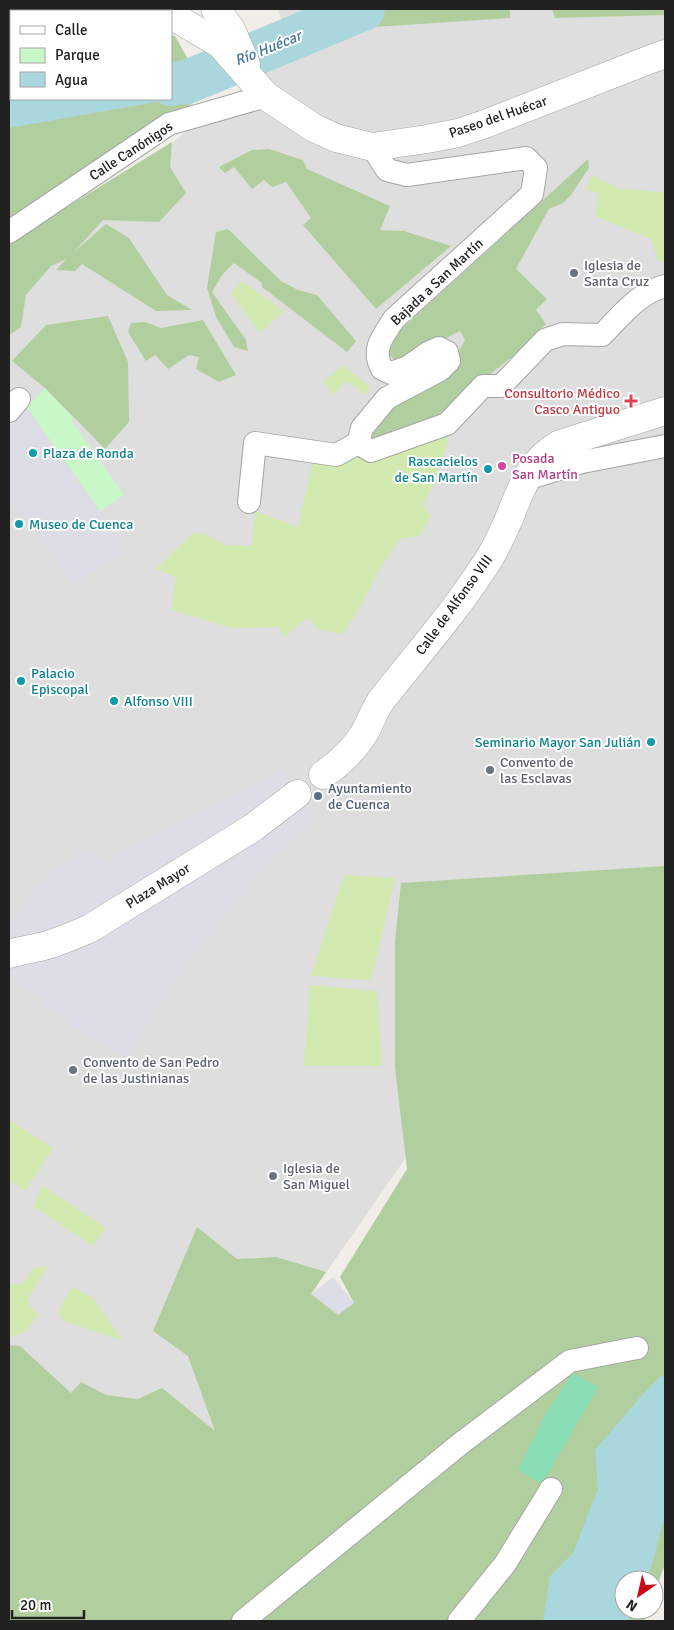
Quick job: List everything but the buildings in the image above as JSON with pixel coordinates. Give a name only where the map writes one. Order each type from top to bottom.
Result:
[{"type":"street","points":[[215,9],[223,17],[220,38]]},
{"type":"street","points":[[172,15],[220,38],[260,89]]},
{"type":"street","name":"Paseo del Huécar","points":[[260,89],[314,128],[336,138],[372,147],[458,133],[665,54]]},
{"type":"street","name":"Calle Canónigos","points":[[9,232],[169,124],[260,89]]},
{"type":"street","name":"Bajada a San Martín","points":[[358,443],[362,428],[387,398],[440,370],[449,360],[447,352],[439,348],[408,367],[391,373],[382,369],[378,362],[377,351],[380,339],[394,319],[532,194],[536,168],[526,158],[407,175],[387,170],[372,147]]},
{"type":"street","points":[[249,502],[255,443],[336,455],[358,443],[371,451],[448,424],[483,386],[501,386],[545,340],[569,333],[602,335],[639,298],[665,286]]},
{"type":"street","name":"Calle de Alfonso VIII","points":[[323,775],[351,753],[365,732],[381,700],[442,625],[483,568],[496,546],[526,480],[540,458],[560,444],[665,411]]},
{"type":"street","points":[[526,480],[582,462],[665,446]]},
{"type":"street","name":"Plaza Mayor","points":[[9,954],[60,941],[89,929],[254,827],[297,794]]},
{"type":"street","points":[[243,1621],[460,1444],[570,1361],[637,1348]]},
{"type":"street","points":[[459,1621],[505,1564],[551,1489]]},
{"type":"shaded area","points":[[278,9],[665,9],[665,878],[471,1064],[84,1621],[9,1621],[9,270],[290,51]]},
{"type":"shaded area","name":"Plaza de Ronda","points":[[19,399],[126,551],[72,586],[59,567],[61,565],[44,540],[13,506],[16,502],[9,495],[9,411]]},
{"type":"shaded area","points":[[281,770],[314,820],[265,867],[190,958],[126,1059],[43,1006],[45,1003],[9,975],[9,924],[25,904],[27,905],[31,900],[29,896],[39,883],[46,882],[48,876],[80,851],[93,850],[105,862],[197,814],[199,816]]},
{"type":"shaded area","points":[[333,1277],[354,1303],[338,1315],[311,1294]]},
{"type":"green space","points":[[372,9],[510,9],[510,18],[375,27]]},
{"type":"green space","points":[[552,9],[665,9],[665,15],[555,18]]},
{"type":"green space","points":[[9,32],[10,100],[172,100],[172,35],[175,36],[207,93],[92,176],[9,226]]},
{"type":"green space","points":[[172,142],[170,167],[186,193],[159,222],[103,220],[74,252],[106,224],[129,238],[167,295],[192,310],[156,311],[82,264],[75,271],[56,270],[66,259],[51,266],[26,295],[21,327],[9,335],[9,243]]},
{"type":"green space","points":[[269,149],[303,160],[307,169],[390,206],[380,230],[404,231],[451,246],[376,309],[303,225],[311,218],[286,182],[272,187],[264,180],[252,189],[234,167],[225,173],[219,167],[252,150]]},
{"type":"green space","points":[[588,159],[589,168],[571,195],[563,203],[549,209],[516,269],[547,299],[536,310],[546,324],[512,357],[434,418],[375,446],[369,436],[386,413],[445,374],[465,340],[460,331],[398,363],[388,354],[395,335]]},
{"type":"green space","points":[[592,175],[620,189],[665,192],[665,263],[657,260],[651,239],[595,216],[599,193],[585,190]]},
{"type":"green space","points":[[228,229],[281,281],[298,290],[317,295],[356,341],[347,352],[262,287],[262,283],[234,263],[222,275],[212,292],[246,340],[248,351],[234,347],[216,317],[207,288],[216,232]]},
{"type":"green space","points":[[241,281],[284,311],[260,333],[231,294]]},
{"type":"green space","points":[[108,316],[128,362],[129,422],[105,449],[45,388],[12,361],[46,325]]},
{"type":"green space","points":[[203,320],[236,375],[219,382],[196,369],[199,357],[189,355],[168,369],[155,355],[146,361],[128,332],[131,323],[145,322],[161,328]]},
{"type":"green space","points":[[342,365],[370,386],[366,395],[346,381],[334,394],[323,383]]},
{"type":"green space","points":[[45,388],[73,418],[71,420],[124,495],[100,511],[27,407]]},
{"type":"green space","points":[[451,431],[435,481],[423,505],[431,516],[419,536],[400,539],[377,573],[362,604],[343,634],[320,630],[307,618],[284,637],[279,627],[233,628],[171,610],[176,577],[156,569],[193,533],[205,534],[225,545],[252,546],[255,511],[298,527],[313,458]]},
{"type":"green space","points":[[665,866],[665,1564],[663,1570],[614,1570],[614,1620],[644,1621],[9,1621],[9,1345],[20,1346],[71,1393],[81,1382],[106,1395],[138,1399],[162,1388],[215,1431],[188,1356],[153,1331],[197,1227],[237,1259],[276,1257],[326,1272],[311,1294],[354,1303],[340,1277],[407,1169],[395,1068],[395,941],[401,883]]},
{"type":"green space","points":[[344,875],[395,878],[371,980],[311,976]]},
{"type":"green space","points":[[310,985],[377,991],[382,1066],[304,1066]]},
{"type":"green space","points":[[9,1120],[53,1148],[25,1191],[9,1181]]},
{"type":"green space","points":[[43,1186],[106,1228],[93,1246],[33,1206]]},
{"type":"green space","points":[[48,1266],[27,1301],[38,1315],[25,1332],[9,1338],[9,1284],[22,1284],[33,1268]]},
{"type":"green space","points":[[72,1287],[93,1298],[123,1341],[64,1321],[57,1313]]},
{"type":"green space","points":[[573,1373],[598,1387],[542,1484],[518,1470],[545,1415]]},
{"type":"water","points":[[334,9],[383,9],[260,58],[250,34]]},
{"type":"water","points":[[208,54],[224,81],[191,96],[172,99],[172,72]]},
{"type":"water","points":[[10,100],[168,100],[9,128]]},
{"type":"water","points":[[662,1375],[665,1378],[665,1514],[650,1570],[614,1570],[614,1620],[628,1620],[543,1621],[550,1576],[573,1553],[598,1489],[595,1450],[642,1395]]},
{"type":"waterway","name":"Río Huécar","points":[[172,84],[187,82],[363,9]]},
{"type":"place","name":"Iglesia de Santa Cruz","points":[[574,273]]},
{"type":"place","name":"Consultorio Médico Casco Antiguo","points":[[631,401]]},
{"type":"place","name":"Plaza de Ronda","points":[[33,453]]},
{"type":"place","name":"Posada San Martín","points":[[502,466]]},
{"type":"place","name":"Rascacielos de San Martín","points":[[488,469]]},
{"type":"place","name":"Museo de Cuenca","points":[[19,524]]},
{"type":"place","name":"Palacio Episcopal","points":[[21,681]]},
{"type":"place","name":"Alfonso VIII","points":[[114,701]]},
{"type":"place","name":"Seminario Mayor San Julián","points":[[651,742]]},
{"type":"place","name":"Convento de las Esclavas","points":[[490,770]]},
{"type":"place","name":"Ayuntamiento de Cuenca","points":[[318,796]]},
{"type":"place","name":"Convento de San Pedro de las Justinianas","points":[[73,1070]]},
{"type":"place","name":"Iglesia de San Miguel","points":[[273,1176]]}]
